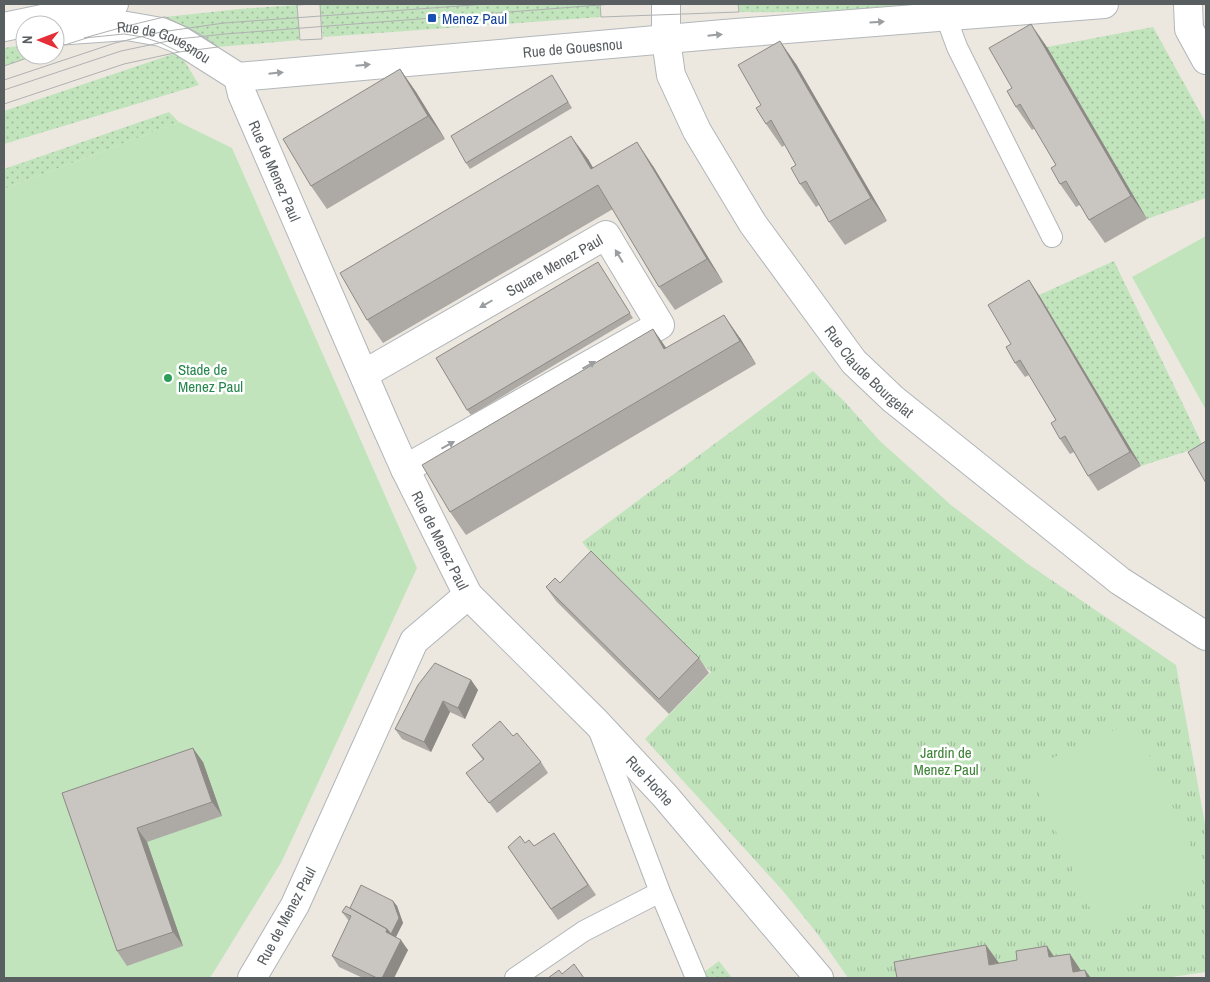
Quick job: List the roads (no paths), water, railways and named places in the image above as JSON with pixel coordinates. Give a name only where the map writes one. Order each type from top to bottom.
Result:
[{"type":"street","name":"Rue Claude Bourgelat","points":[[666,4],[666,40],[671,75],[697,130],[753,224],[854,362],[893,399],[1120,581],[1206,636]]},
{"type":"street","name":"Rue de Gouesnou","points":[[65,30],[127,26],[161,32],[178,39],[238,77],[724,34],[1104,4]]},
{"type":"street","points":[[1188,4],[1189,29],[1206,60]]},
{"type":"street","points":[[4,26],[102,5]]},
{"type":"street","name":"Rue de Menez Paul","points":[[238,77],[242,94],[405,469],[468,595],[414,641],[295,905],[252,978]]},
{"type":"street","name":"Square Menez Paul","points":[[364,374],[606,235],[660,325],[405,469]]},
{"type":"street","name":"Rue Hoche","points":[[468,595],[596,722],[665,796],[819,978]]},
{"type":"lane","points":[[946,17],[957,47],[1052,237]]},
{"type":"lane","points":[[596,722],[660,892],[696,978]]},
{"type":"lane","points":[[515,978],[584,930],[660,892]]},
{"type":"tram line","points":[[313,4],[297,5],[300,40],[322,39],[320,4]]},
{"type":"tram line","points":[[4,80],[115,43],[161,32],[224,23],[487,4]]},
{"type":"tram line","points":[[600,4],[601,17],[739,12],[738,4]]},
{"type":"tram line","points":[[4,90],[121,51],[178,39],[613,4]]},
{"type":"tram line","points":[[165,17],[198,33],[218,47],[179,52],[143,37],[124,34],[84,38],[165,17]]},
{"type":"tram line","points":[[65,45],[90,37]]},
{"type":"tram line","points":[[4,104],[124,64],[179,52]]},
{"type":"tram line","points":[[4,66],[15,62]]},
{"type":"place","name":"Menez Paul","points":[[432,18]]},
{"type":"place","name":"Stade de Menez Paul","points":[[168,378]]},
{"type":"park label","name":"Jardin de Menez Paul","points":[[946,760]]}]
